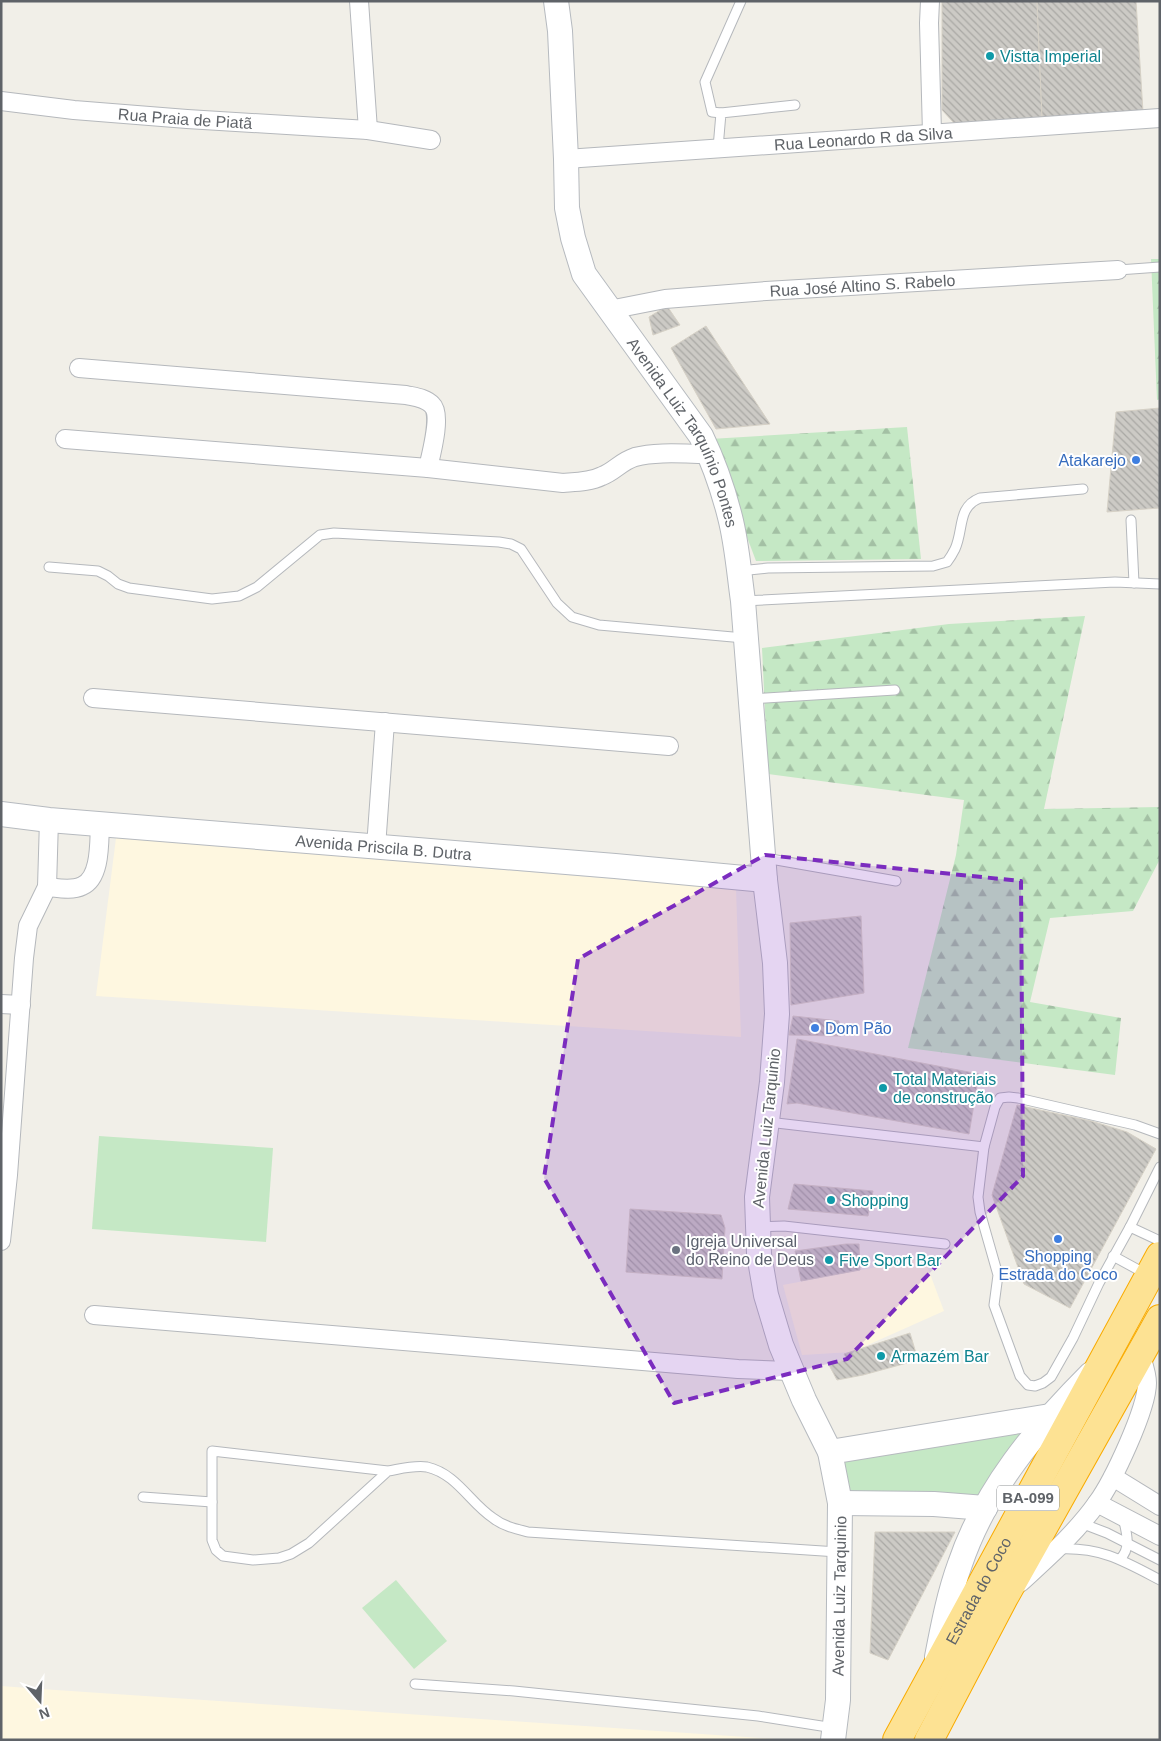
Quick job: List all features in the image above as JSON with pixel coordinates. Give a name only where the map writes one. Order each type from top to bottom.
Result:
[{"type":"highway","name":"Estrada do Coco","points":[[897,1740],[1155,1266]]},
{"type":"highway","name":"Estrada do Coco","points":[[929,1740],[1003,1599],[1160,1319]]},
{"type":"street","points":[[359,1],[368,130]]},
{"type":"street","name":"Avenida Luiz Tarquínio Pontes","points":[[556,1],[560,31],[567,208],[573,238],[584,274],[608,310],[701,436],[710,454],[730,517],[743,602],[764,869]]},
{"type":"street","points":[[930,1],[932,133]]},
{"type":"street","name":"Rua Praia de Piatã","points":[[1,101],[74,110],[187,119],[368,130],[431,140]]},
{"type":"street","name":"Rua Leonardo R da Silva","points":[[566,159],[1160,118]]},
{"type":"street","name":"Rua José Altino S. Rabelo","points":[[608,310],[664,299],[766,291],[1118,270]]},
{"type":"street","points":[[79,368],[423,399],[433,406],[437,414],[428,468]]},
{"type":"street","points":[[65,439],[428,468],[563,483],[585,481],[602,476],[622,461],[638,456],[710,454]]},
{"type":"street","points":[[93,698],[669,746]]},
{"type":"street","points":[[376,847],[385,722]]},
{"type":"street","name":"Avenida Priscila B. Dutra","points":[[1,814],[50,820],[615,866],[764,869]]},
{"type":"street","points":[[1,1241],[4,1175],[24,958],[28,926],[47,887],[50,820]]},
{"type":"street","points":[[47,887],[70,889],[82,887],[90,881],[97,865],[100,824]]},
{"type":"street","name":"Avenida Luiz Tarquinio","points":[[764,869],[775,963],[777,1014],[772,1082],[757,1197],[759,1254],[766,1295],[781,1345],[790,1371],[830,1452],[840,1503],[838,1700],[834,1734]]},
{"type":"street","points":[[1,1004],[21,1005]]},
{"type":"street","points":[[94,1315],[738,1369],[790,1371]]},
{"type":"street","points":[[1003,1599],[1056,1549],[1080,1523],[1098,1503],[1113,1477],[1135,1428],[1144,1400],[1147,1384],[1140,1353]]},
{"type":"street","points":[[934,1670],[949,1599],[960,1563],[985,1508],[1006,1472],[1050,1416],[1103,1362]]},
{"type":"street","points":[[830,1452],[1050,1416]]},
{"type":"street","points":[[1113,1477],[1160,1506]]},
{"type":"street","points":[[1123,1517],[1132,1506],[1135,1490]]},
{"type":"street","points":[[840,1503],[934,1504],[985,1508]]},
{"type":"street","points":[[1098,1503],[1160,1536]]},
{"type":"lane","points":[[741,1],[705,82],[712,112],[721,113],[795,105]]},
{"type":"lane","points":[[718,148],[721,113]]},
{"type":"lane","points":[[1118,270],[1160,267]]},
{"type":"lane","points":[[739,572],[768,568],[933,566],[947,562],[955,548],[965,508],[971,502],[980,498],[1083,489]]},
{"type":"lane","points":[[1131,520],[1134,583]]},
{"type":"lane","points":[[49,567],[98,571],[118,584],[129,588],[212,599],[239,596],[257,586],[320,535],[334,533],[499,542],[511,544],[521,549],[556,603],[572,617],[599,625],[746,638]]},
{"type":"lane","points":[[743,602],[1115,582],[1160,584]]},
{"type":"lane","points":[[751,699],[896,690]]},
{"type":"lane","points":[[764,869],[896,881]]},
{"type":"lane","points":[[1160,1134],[1135,1124],[1008,1097],[1000,1098],[994,1107],[984,1147],[978,1197],[980,1212],[998,1275],[994,1306],[1020,1376],[1028,1385],[1035,1386],[1051,1377],[1073,1338],[1113,1256],[1160,1167]]},
{"type":"lane","points":[[767,1122],[984,1147]]},
{"type":"lane","points":[[758,1227],[784,1226],[945,1244]]},
{"type":"lane","points":[[1130,1227],[1160,1241]]},
{"type":"lane","points":[[1113,1256],[1155,1266]]},
{"type":"lane","points":[[388,1471],[309,1543],[291,1554],[279,1558],[253,1560],[222,1556],[216,1550],[212,1540],[212,1451],[388,1471],[408,1467],[426,1467],[441,1473],[458,1485],[492,1518],[513,1528],[528,1532],[839,1552]]},
{"type":"lane","points":[[143,1497],[212,1502]]},
{"type":"lane","points":[[1120,1559],[1126,1552],[1128,1542],[1123,1517]]},
{"type":"lane","points":[[1080,1523],[1128,1542],[1160,1560]]},
{"type":"lane","points":[[1056,1549],[1079,1548],[1096,1551],[1120,1559],[1160,1580]]},
{"type":"lane","points":[[415,1684],[514,1691],[758,1716],[834,1734]]},
{"type":"highlighted area","points":[[765,855],[1021,881],[1023,1176],[847,1359],[674,1403],[544,1178],[578,959]]},
{"type":"shaded area","points":[[116,838],[736,889],[741,1037],[96,996]]},
{"type":"shaded area","points":[[924,1258],[944,1311],[852,1352],[802,1355],[783,1285]]},
{"type":"shaded area","points":[[1,1686],[41,1689],[791,1740],[1,1740]]},
{"type":"green space","points":[[1151,259],[1160,259],[1160,399],[1157,400]]},
{"type":"green space","points":[[907,427],[921,559],[756,561],[710,439]]},
{"type":"green space","points":[[1085,616],[1044,809],[1160,807],[1160,859],[1133,911],[1050,918],[1030,1002],[1121,1018],[1115,1075],[908,1048],[956,855],[964,800],[768,774],[762,648],[949,624]]},
{"type":"green space","points":[[99,1136],[273,1148],[266,1242],[92,1229]]},
{"type":"green space","points":[[1016,1427],[1022,1438],[979,1497],[845,1495],[839,1455]]},
{"type":"green space","points":[[396,1580],[447,1641],[414,1669],[362,1608]]},
{"type":"building","name":"Vistta Imperial","points":[[942,1],[1037,1],[1042,117],[954,123],[942,110]]},
{"type":"building","points":[[1037,1],[1136,1],[1143,112],[1042,117]]},
{"type":"building","points":[[667,306],[680,325],[653,335],[649,317]]},
{"type":"building","points":[[706,326],[770,424],[716,429],[671,348]]},
{"type":"building","name":"Atakarejo","points":[[1160,408],[1160,511],[1159,508],[1107,512],[1116,412]]},
{"type":"building","points":[[861,916],[864,993],[791,1005],[790,923]]},
{"type":"building","name":"Dom Pão","points":[[793,1016],[839,1021],[841,1036],[789,1035]]},
{"type":"building","name":"Total Materiais de construção","points":[[797,1039],[979,1074],[969,1134],[797,1103],[787,1104]]},
{"type":"building","name":"Shopping Estrada do Coco","points":[[1017,1105],[1091,1121],[1127,1132],[1156,1149],[1070,1308],[1024,1284],[992,1195]]},
{"type":"building","name":"Shopping","points":[[794,1184],[873,1191],[868,1216],[788,1209]]},
{"type":"building","name":"Igreja Universal do Reino de Deus","points":[[630,1209],[721,1215],[725,1228],[722,1279],[626,1272]]},
{"type":"building","name":"Five Sport Bar","points":[[859,1244],[860,1270],[801,1281],[795,1251]]},
{"type":"building","name":"Armazém Bar","points":[[910,1333],[918,1360],[837,1380],[829,1365],[847,1359],[844,1354]]},
{"type":"building","points":[[875,1532],[955,1532],[888,1660],[870,1653]]},
{"type":"place","name":"Vistta Imperial","points":[[990,56]]},
{"type":"place","name":"Atakarejo","points":[[1136,460]]},
{"type":"place","name":"Dom Pão","points":[[815,1028]]},
{"type":"place","name":"Total Materiais de construção","points":[[883,1088]]},
{"type":"place","name":"Shopping","points":[[831,1200]]},
{"type":"place","name":"Shopping Estrada do Coco","points":[[1058,1239]]},
{"type":"place","name":"Igreja Universal do Reino de Deus","points":[[676,1250]]},
{"type":"place","name":"Five Sport Bar","points":[[829,1260]]},
{"type":"place","name":"Armazém Bar","points":[[881,1356]]}]
